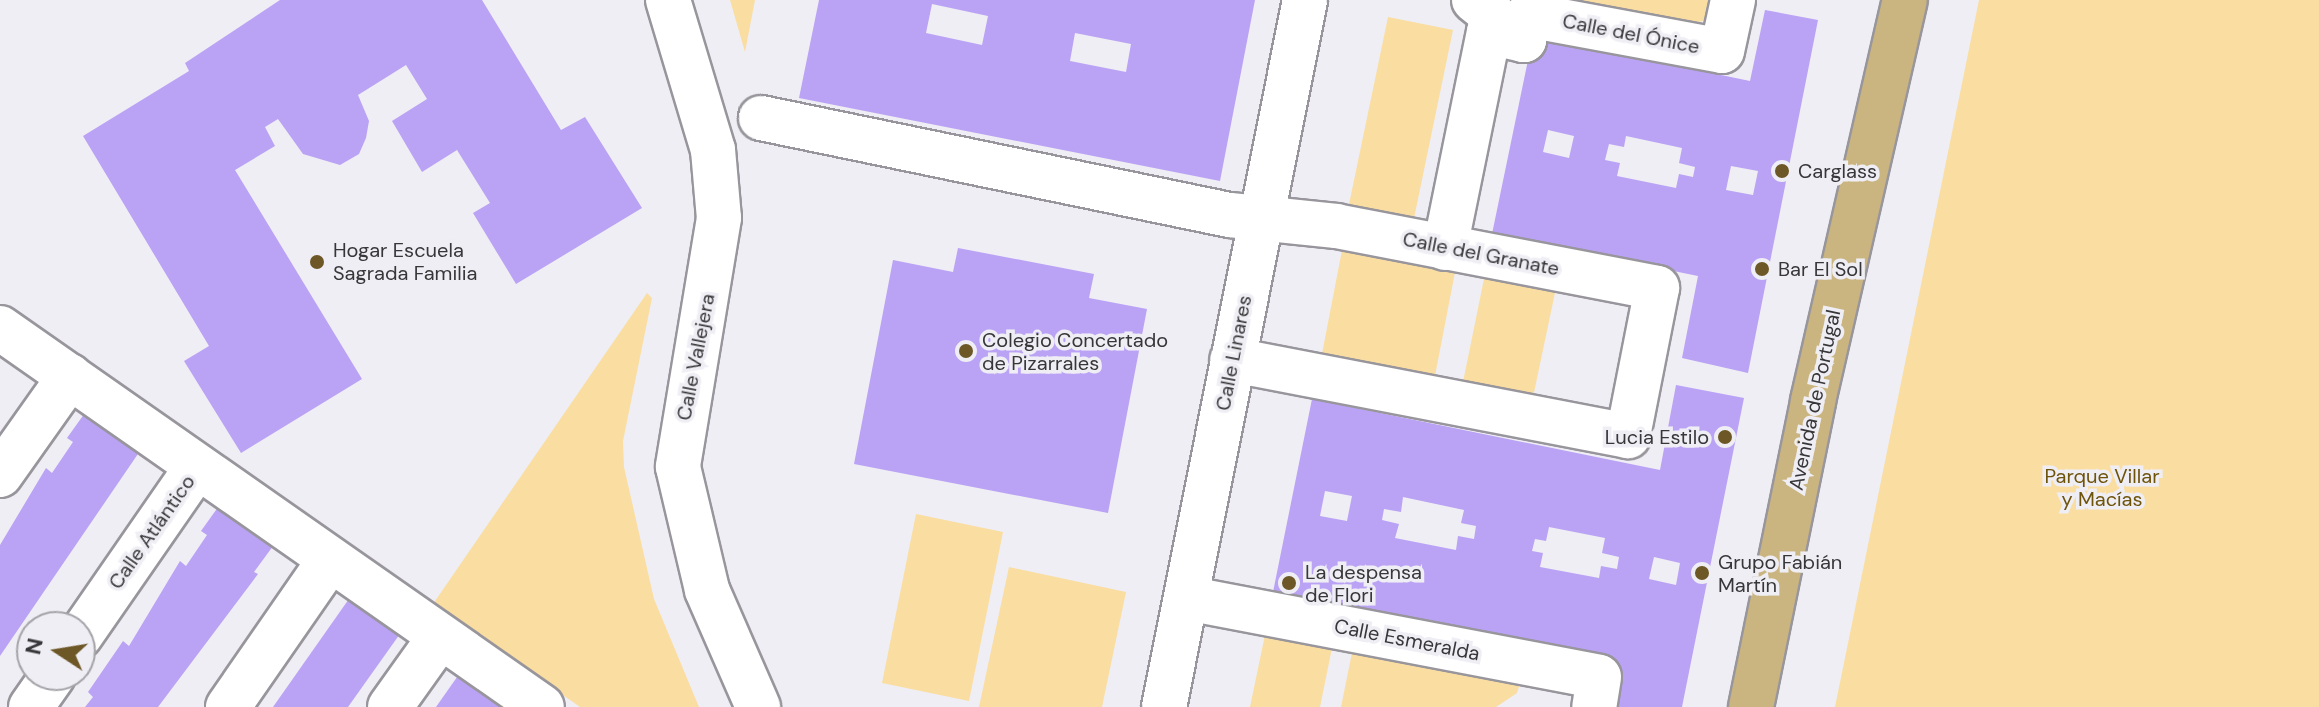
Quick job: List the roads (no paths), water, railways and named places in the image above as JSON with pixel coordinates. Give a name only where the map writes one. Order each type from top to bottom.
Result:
[{"type":"main road","name":"Avenida de Portugal","points":[[1751,707],[1813,401],[1905,0]]},
{"type":"street","name":"Calle Vallejera","points":[[668,0],[713,150],[719,218],[678,467],[707,590],[758,707]]},
{"type":"street","name":"Calle Linares","points":[[1164,707],[1305,0]]},
{"type":"street","points":[[1474,0],[1524,40]]},
{"type":"street","name":"Calle del Ónice","points":[[1524,40],[1528,15],[1722,51],[1733,0]]},
{"type":"street","points":[[1445,248],[1489,32],[1524,40]]},
{"type":"street","name":"Calle del Granate","points":[[761,118],[1261,221],[1336,226],[1657,288],[1628,436],[1232,360]]},
{"type":"street","points":[[0,328],[329,561],[542,707]]},
{"type":"street","points":[[0,475],[70,376]]},
{"type":"street","name":"Calle Atlántico","points":[[96,613],[197,467]]},
{"type":"street","points":[[228,707],[329,561]]},
{"type":"street","name":"Calle Esmeralda","points":[[1186,598],[1599,677],[1594,707]]},
{"type":"street","points":[[390,707],[440,637]]},
{"type":"place","name":"Carglass","points":[[1782,171]]},
{"type":"place","name":"Hogar Escuela Sagrada Familia","points":[[317,262]]},
{"type":"place","name":"Bar El Sol","points":[[1762,269]]},
{"type":"place","name":"Colegio Concertado de Pizarrales","points":[[966,351]]},
{"type":"place","name":"Lucia Estilo","points":[[1725,437]]},
{"type":"place","name":"Grupo Fabián Martín","points":[[1702,573]]},
{"type":"place","name":"La despensa de Flori","points":[[1289,583]]},
{"type":"park label","name":"Parque Villar y Macías","points":[[2102,488]]}]
